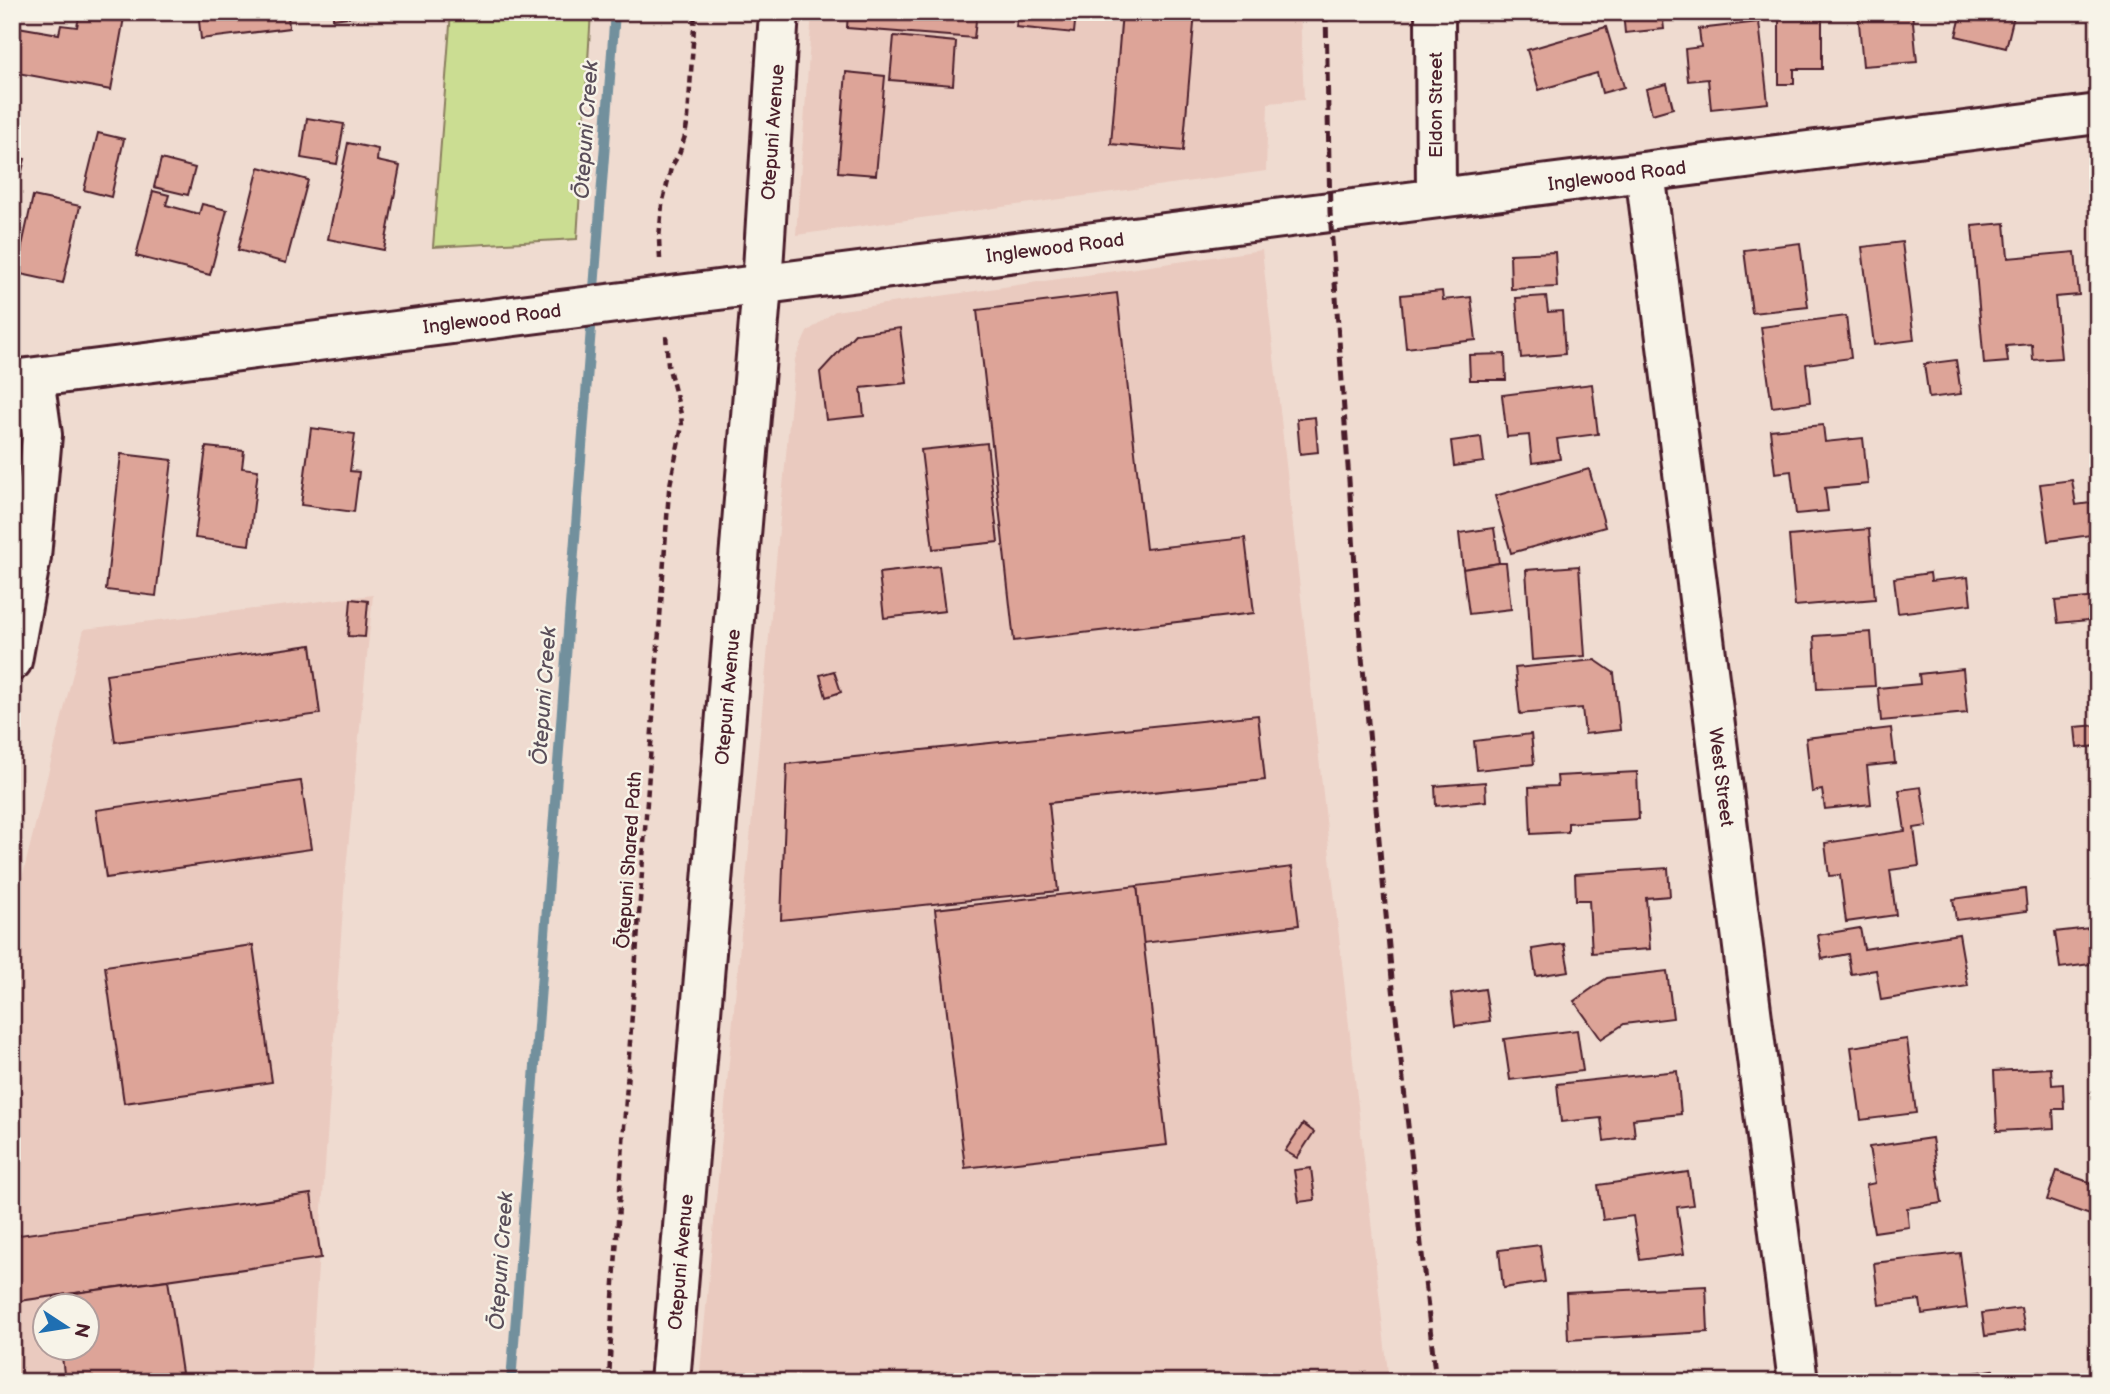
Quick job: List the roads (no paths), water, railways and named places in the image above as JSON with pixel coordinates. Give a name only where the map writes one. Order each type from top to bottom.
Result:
[{"type":"street","name":"Otepuni Avenue","points":[[670,1382],[762,285],[779,12]]},
{"type":"street","name":"Eldon Street","points":[[1435,12],[1437,198]]},
{"type":"street","name":"Inglewood Road","points":[[23,379],[2098,114]]},
{"type":"street","name":"West Street","points":[[1646,172],[1798,1382]]},
{"type":"street","points":[[12,661],[31,557],[42,435],[23,379]]},
{"type":"waterway","name":"Ōtepuni Creek","points":[[511,1382],[615,12]]},
{"type":"railway","points":[[1326,12],[1330,212],[1360,636],[1392,979],[1436,1382]]}]
